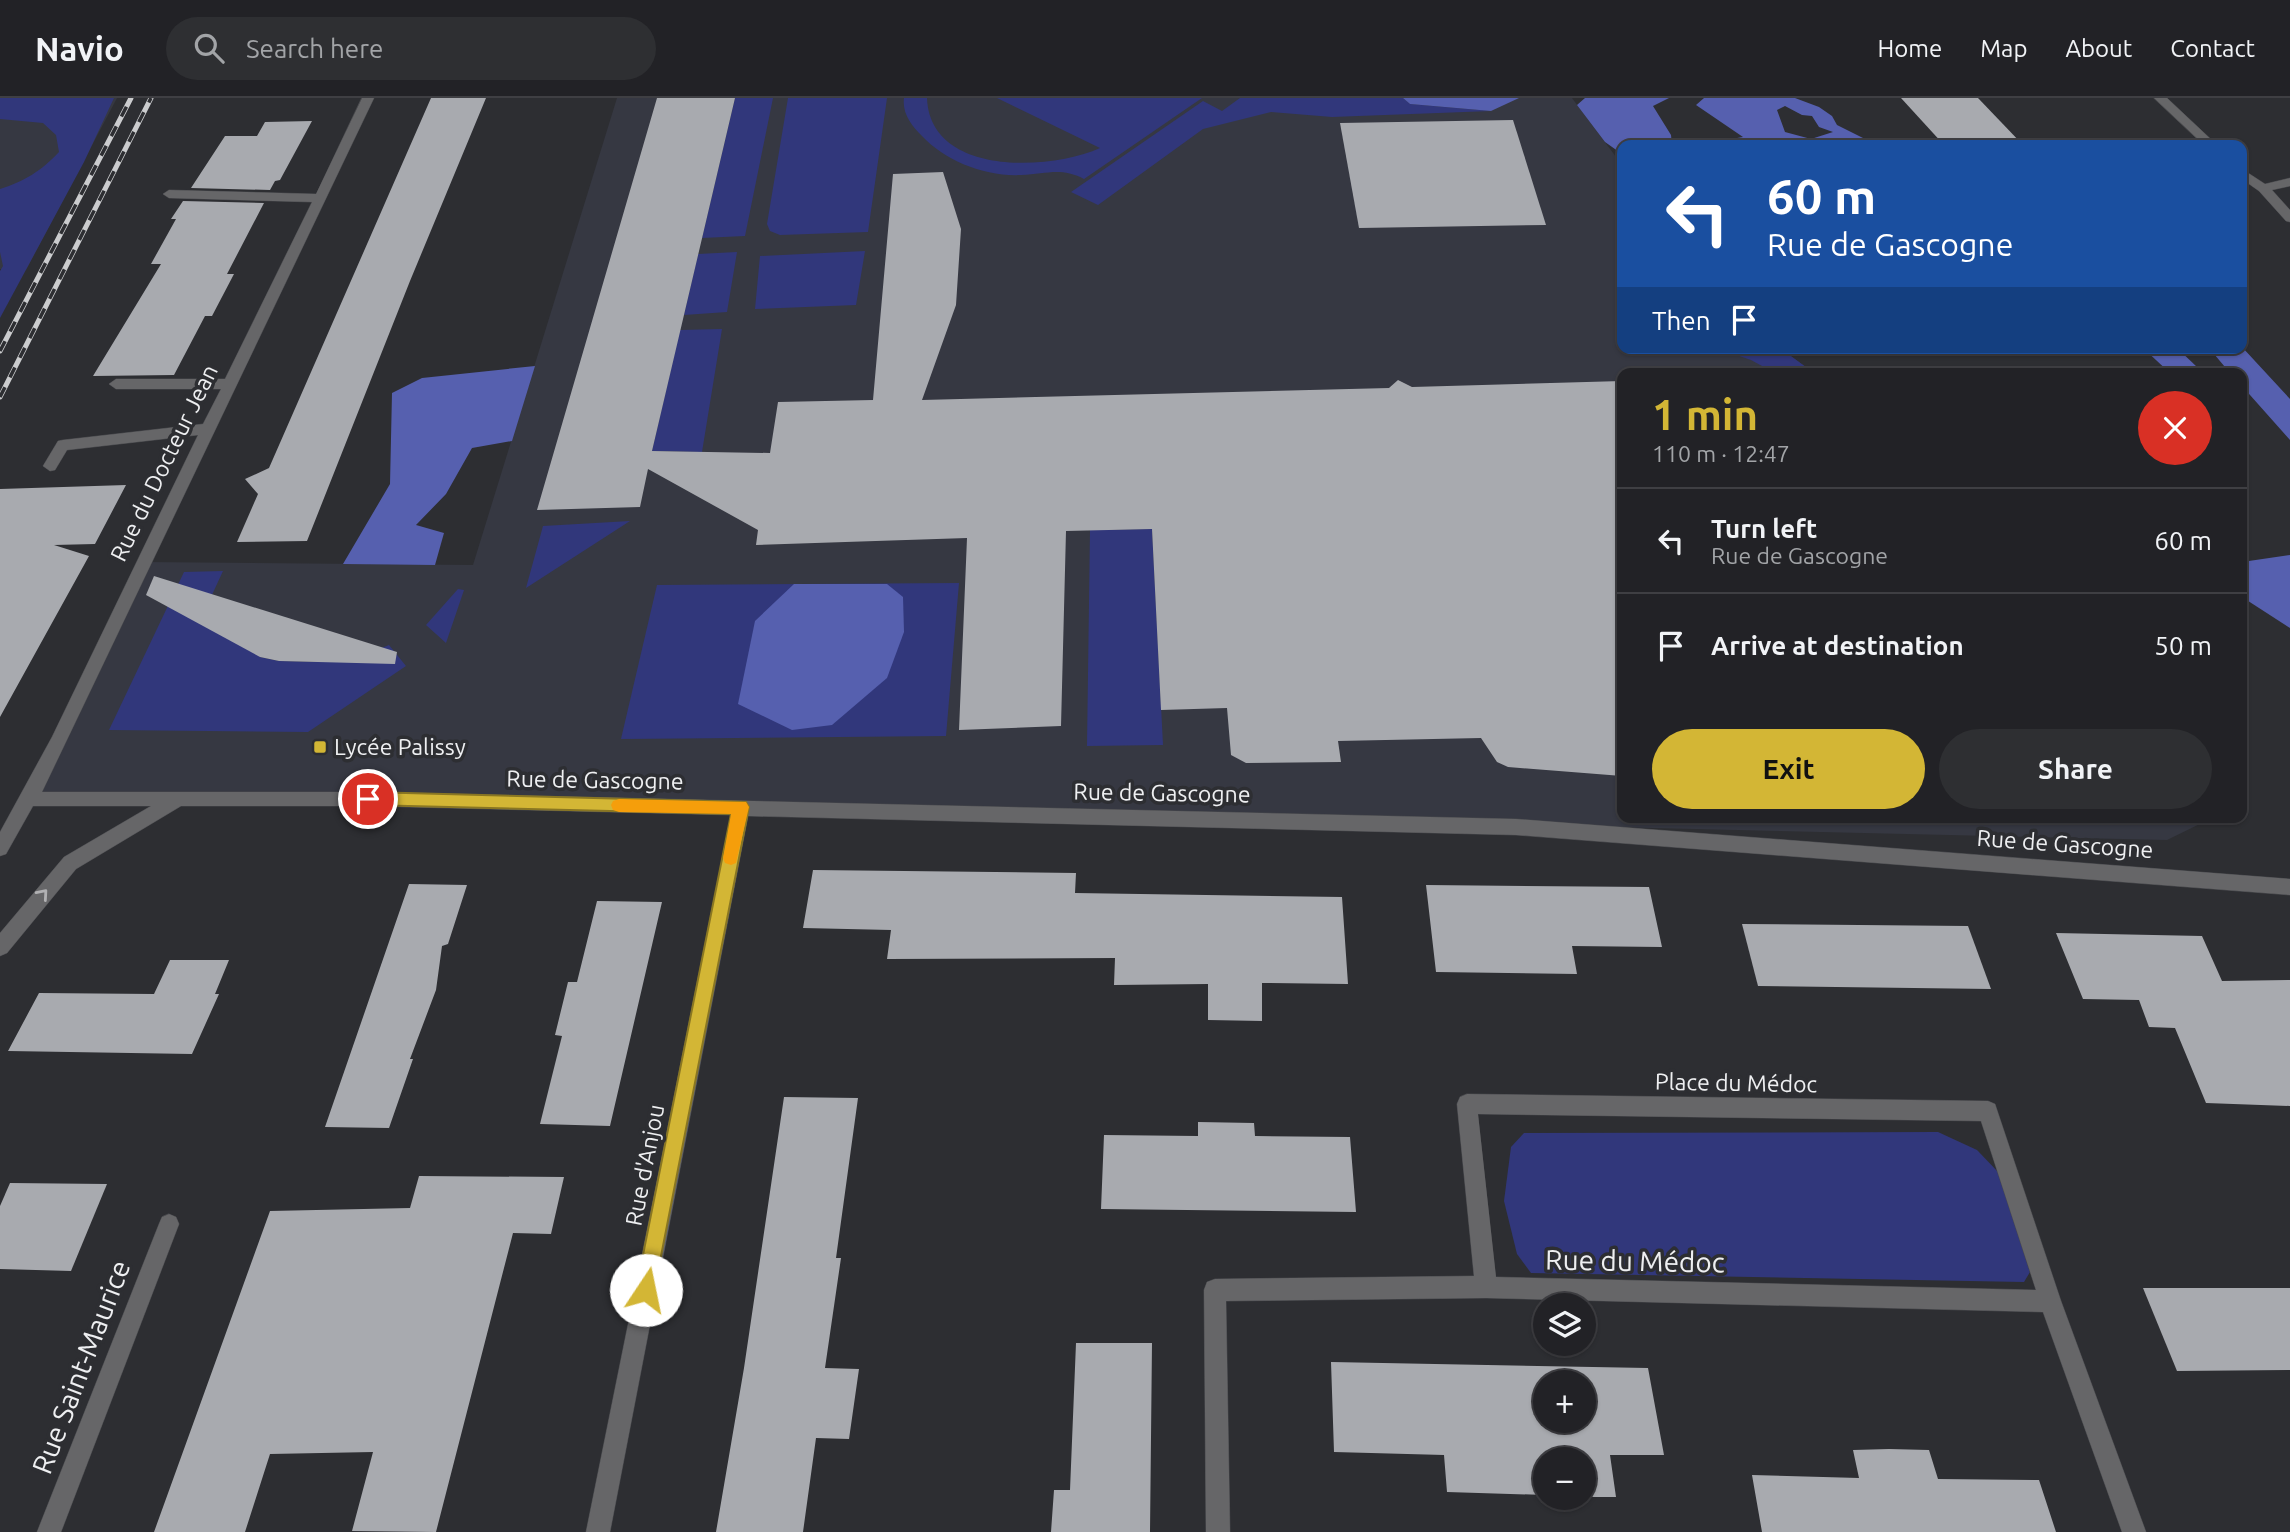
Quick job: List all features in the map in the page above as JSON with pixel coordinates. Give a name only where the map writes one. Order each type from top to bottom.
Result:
[{"type":"street","name":"Rue du Docteur Jean","points":[[0,848],[31,799],[78,706],[94,667],[368,98]]},
{"type":"street","points":[[2160,98],[2206,140]]},
{"type":"street","points":[[2247,177],[2263,188],[2290,218]]},
{"type":"street","points":[[2263,188],[2290,182]]},
{"type":"street","points":[[169,194],[320,198]]},
{"type":"street","points":[[116,384],[230,384]]},
{"type":"street","points":[[50,466],[63,445],[208,429]]},
{"type":"street","name":"Rue de Gascogne","points":[[31,799],[368,799],[1516,827],[2290,887]]},
{"type":"street","points":[[0,947],[70,863],[178,799]]},
{"type":"street","name":"Rue d'Anjou","points":[[598,1532],[741,807]]},
{"type":"street","name":"Place du Médoc","points":[[1486,1287],[1468,1104],[1988,1111],[2050,1301]]},
{"type":"street","name":"Rue Saint-Maurice","points":[[49,1532],[169,1224]]},
{"type":"street","name":"Rue du Médoc","points":[[1218,1532],[1215,1290],[1486,1287],[2050,1301]]},
{"type":"street","points":[[2050,1301],[2134,1532]]},
{"type":"shaded area","points":[[0,98],[117,98],[26,270],[0,269]]},
{"type":"shaded area","points":[[0,98],[114,98],[84,162],[0,318],[0,271],[3,266],[0,252],[0,189],[32,175],[59,152],[56,135],[43,123],[0,119]]},
{"type":"shaded area","points":[[617,98],[1572,98],[1617,158],[1617,354],[1788,354],[1807,368],[1617,368],[1617,823],[2202,823],[2167,840],[741,807],[31,799],[143,562],[473,565]]},
{"type":"shaded area","points":[[735,98],[773,98],[745,236],[702,238]]},
{"type":"shaded area","points":[[788,98],[887,98],[868,232],[780,235],[770,231],[767,224]]},
{"type":"shaded area","points":[[904,98],[927,98],[933,123],[948,142],[970,154],[996,161],[1024,163],[1078,156],[1100,148],[997,98],[1202,98],[1084,179],[1061,172],[1008,175],[967,166],[942,153],[918,132],[906,114]]},
{"type":"shaded area","points":[[1240,98],[1403,98],[1410,104],[1491,111],[1332,117],[1271,112],[1203,129],[1098,205],[1071,192],[1203,101],[1222,111]]},
{"type":"shaded area","points":[[1403,98],[1519,98],[1491,111],[1410,104]]},
{"type":"shaded area","points":[[1585,98],[1669,98],[1653,106],[1672,140],[1617,140],[1617,150],[1605,142],[1577,105]]},
{"type":"shaded area","points":[[1704,98],[1795,98],[1819,107],[1832,116],[1837,125],[1867,140],[1725,140],[1743,137],[1696,105]],"holes":[[[1785,106],[1802,115],[1812,116],[1819,127],[1833,132],[1811,139],[1785,132],[1777,110]]]},
{"type":"shaded area","points":[[865,251],[856,305],[755,309],[760,256]]},
{"type":"shaded area","points":[[737,252],[727,312],[684,315],[698,254]]},
{"type":"shaded area","points":[[722,329],[702,452],[652,451],[680,330]]},
{"type":"shaded area","points":[[2247,352],[2290,399],[2290,440],[2247,392],[2247,368],[2226,368],[2214,354]]},
{"type":"shaded area","points":[[1734,354],[1788,354],[1807,368],[1766,368]]},
{"type":"shaded area","points":[[2149,354],[2183,354],[2197,367],[2192,368],[2165,368]]},
{"type":"shaded area","points":[[535,366],[512,441],[472,448],[446,494],[416,525],[444,533],[435,565],[343,564],[390,484],[392,393],[422,378]]},
{"type":"shaded area","points":[[630,521],[526,588],[543,526]]},
{"type":"shaded area","points":[[1152,529],[1163,745],[1087,746],[1090,530]]},
{"type":"shaded area","points":[[2290,555],[2290,628],[2247,600],[2247,561]]},
{"type":"shaded area","points":[[223,571],[211,597],[260,657],[279,661],[324,662],[369,653],[389,645],[406,666],[308,732],[109,730],[184,572]]},
{"type":"shaded area","points":[[959,583],[946,736],[621,739],[657,585]]},
{"type":"shaded area","points":[[794,584],[887,584],[903,597],[904,632],[887,678],[832,725],[792,730],[738,704],[755,621]]},
{"type":"shaded area","points":[[458,589],[464,590],[446,643],[426,625]]},
{"type":"shaded area","points":[[1938,1132],[1977,1150],[1999,1173],[2030,1272],[2024,1282],[1531,1273],[1517,1254],[1504,1201],[1511,1147],[1524,1133]]},
{"type":"building","points":[[431,98],[486,98],[307,541],[237,542],[258,494],[245,479],[269,468]]},
{"type":"building","points":[[657,98],[735,98],[652,451],[770,453],[778,402],[873,400],[893,174],[943,172],[961,229],[956,305],[922,400],[1389,388],[1398,380],[1412,387],[1617,381],[1617,776],[1508,767],[1497,762],[1481,738],[1338,741],[1341,762],[1246,763],[1231,755],[1227,708],[1161,710],[1152,529],[1066,531],[1061,726],[959,730],[967,538],[756,545],[758,530],[648,469],[640,507],[537,510]]},
{"type":"building","points":[[1901,98],[1978,98],[2018,140],[1939,140]]},
{"type":"building","points":[[1513,120],[1546,225],[1359,228],[1340,123]]},
{"type":"building","points":[[312,121],[280,180],[275,181],[270,190],[191,188],[225,136],[257,136],[265,122]]},
{"type":"building","points":[[183,201],[264,203],[227,274],[234,274],[212,316],[205,316],[174,375],[93,376],[161,264],[151,264],[176,219],[171,219]]},
{"type":"building","points":[[126,485],[95,544],[54,545],[89,556],[0,717],[0,489]]},
{"type":"building","points":[[154,576],[397,652],[395,664],[279,661],[260,657],[146,595]]},
{"type":"building","points":[[813,870],[1076,873],[1075,893],[1342,897],[1348,984],[1262,983],[1262,1021],[1208,1020],[1208,984],[1114,985],[1115,958],[887,959],[891,930],[803,928]]},
{"type":"building","points":[[409,884],[467,885],[448,944],[442,946],[436,990],[410,1059],[413,1059],[389,1128],[325,1127]]},
{"type":"building","points":[[1426,885],[1649,887],[1662,947],[1572,946],[1577,974],[1436,972]]},
{"type":"building","points":[[597,901],[662,902],[610,1126],[540,1124],[562,1036],[555,1035],[568,982],[577,982]]},
{"type":"building","points":[[1742,924],[1968,926],[1991,989],[1758,986]]},
{"type":"building","points":[[2056,933],[2202,936],[2222,981],[2290,980],[2290,1106],[2206,1103],[2175,1028],[2149,1027],[2139,1000],[2083,999]]},
{"type":"building","points":[[170,960],[229,960],[215,994],[219,994],[192,1054],[8,1051],[39,993],[154,994]]},
{"type":"building","points":[[784,1097],[858,1098],[836,1258],[841,1258],[825,1368],[859,1369],[849,1439],[816,1438],[803,1532],[716,1532],[744,1368]]},
{"type":"building","points":[[1198,1122],[1254,1123],[1255,1136],[1350,1137],[1356,1212],[1101,1209],[1104,1135],[1198,1136]]},
{"type":"building","points":[[419,1176],[564,1177],[551,1234],[513,1233],[436,1532],[352,1531],[373,1452],[270,1454],[245,1532],[154,1532],[270,1211],[410,1208]]},
{"type":"building","points":[[10,1183],[107,1184],[71,1271],[0,1269],[0,1206]]},
{"type":"building","points":[[2143,1288],[2290,1288],[2290,1370],[2177,1371]]},
{"type":"building","points":[[1076,1343],[1152,1343],[1150,1532],[1051,1532],[1054,1490],[1070,1490]]},
{"type":"building","points":[[1331,1362],[1648,1368],[1664,1455],[1610,1455],[1616,1497],[1596,1497],[1596,1447],[1533,1447],[1533,1495],[1447,1492],[1444,1455],[1334,1452]]},
{"type":"building","points":[[1853,1450],[1929,1450],[1938,1479],[2039,1480],[2056,1532],[1762,1532],[1752,1475],[1859,1478]]},
{"type":"railway","points":[[0,351],[131,98]]},
{"type":"railway","points":[[0,397],[151,98]]},
{"type":"slow traffic","points":[[619,805],[741,807],[731,858]]},
{"type":"place","name":"Lycée Palissy","points":[[320,747]]},
{"type":"route","points":[[368,799],[741,807],[646,1290]]}]
